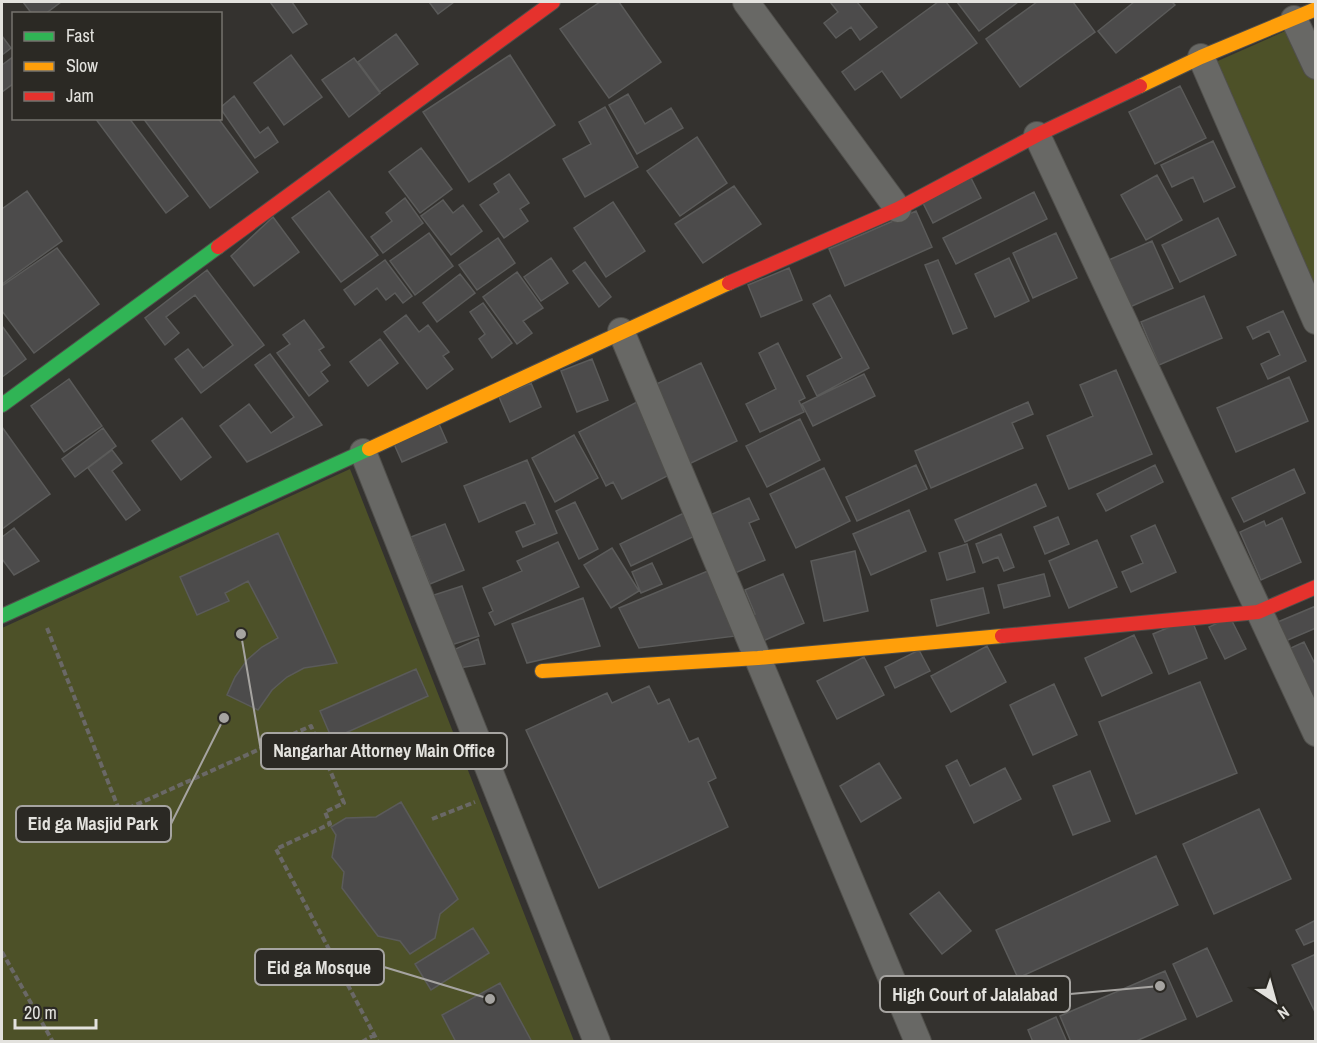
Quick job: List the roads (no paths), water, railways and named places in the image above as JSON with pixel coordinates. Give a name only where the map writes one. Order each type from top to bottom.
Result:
[{"type":"street","points":[[2,405],[553,2]]},
{"type":"street","points":[[746,2],[898,209]]},
{"type":"street","points":[[2,616],[363,452],[621,331],[898,209],[1037,135],[1201,57],[1305,14],[1316,66]]},
{"type":"street","points":[[1201,57],[1316,321]]},
{"type":"street","points":[[1037,135],[1316,733]]},
{"type":"street","points":[[621,331],[918,1041]]},
{"type":"street","points":[[363,452],[597,1041]]},
{"type":"street","points":[[542,671],[758,658],[1258,612],[1316,587]]},
{"type":"place","name":"Nangarhar Attorney Main Office","points":[[241,634]]},
{"type":"place","name":"Eid ga Masjid Park","points":[[224,718]]},
{"type":"place","name":"High Court of Jalalabad","points":[[1160,986]]},
{"type":"place","name":"Eid ga Mosque","points":[[490,999]]}]
